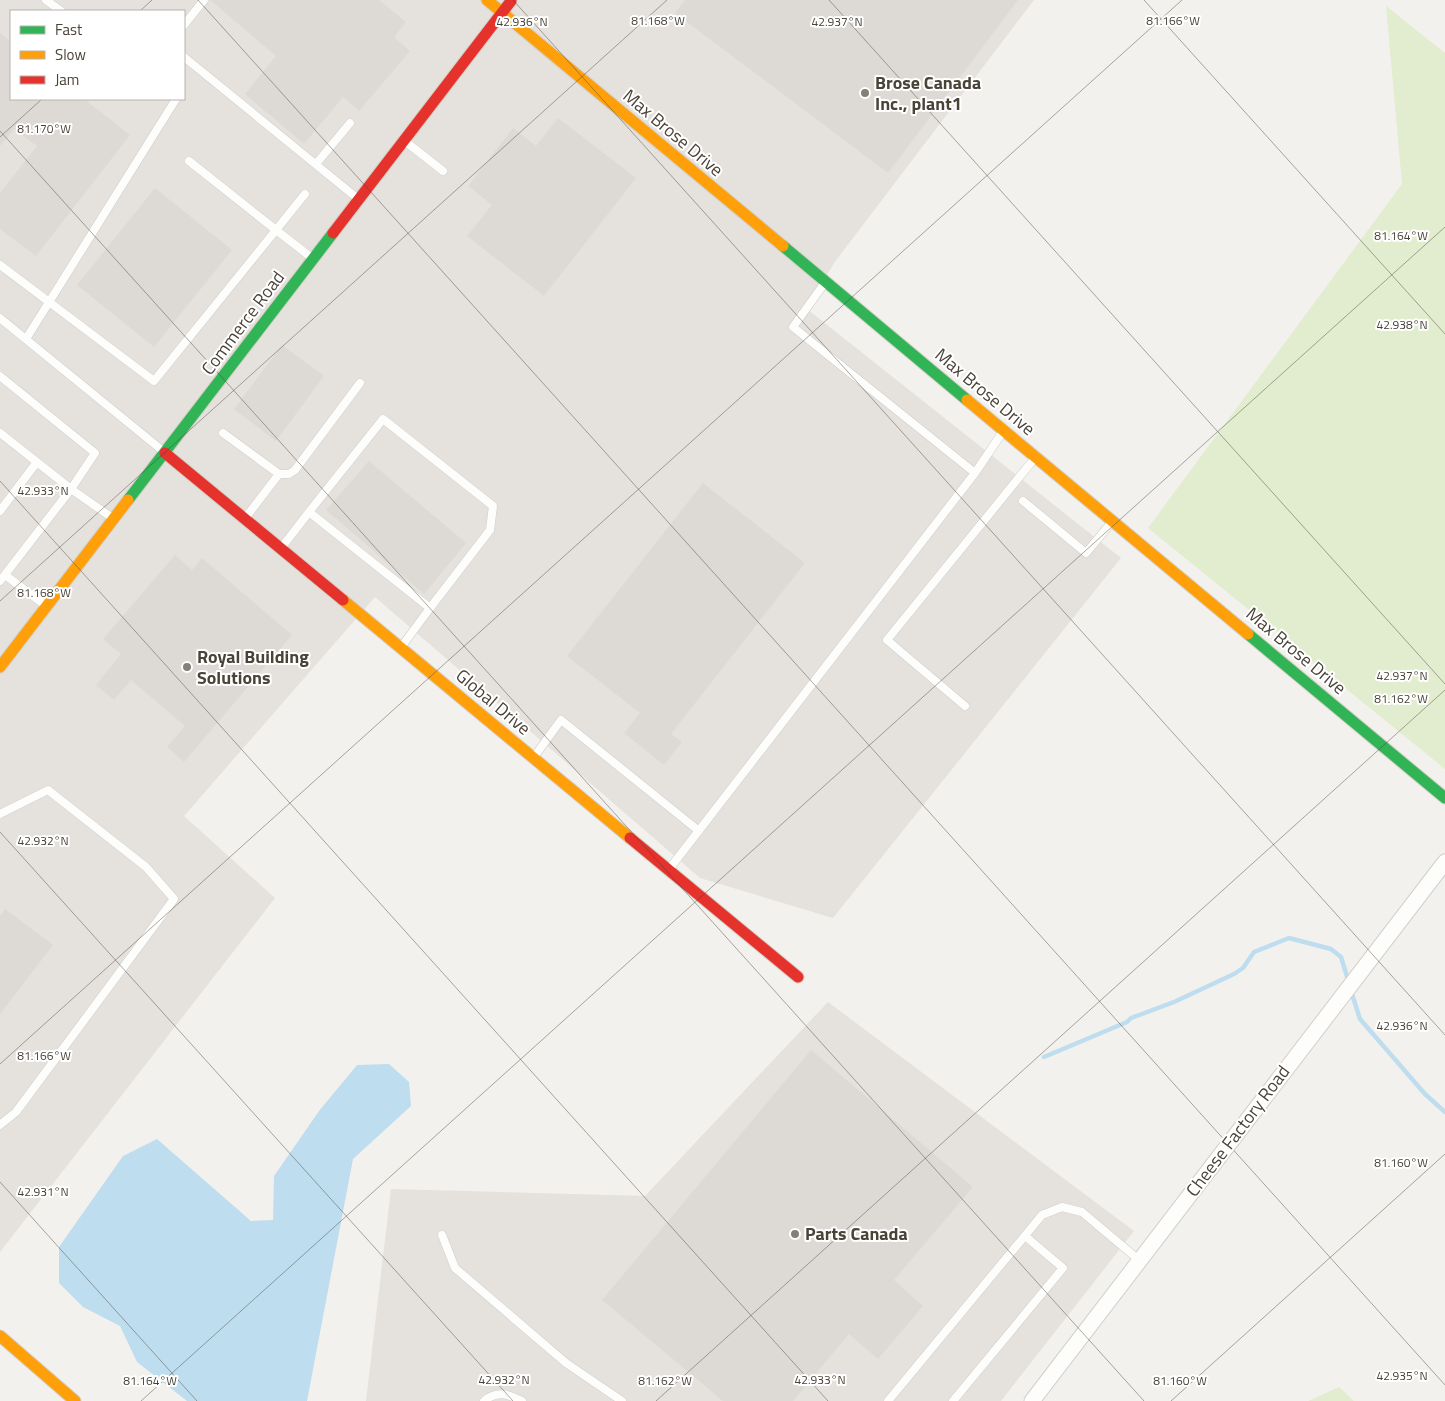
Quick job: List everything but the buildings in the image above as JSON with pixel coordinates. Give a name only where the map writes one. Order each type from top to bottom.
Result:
[{"type":"street","name":"Max Brose Drive","points":[[487,0],[1445,798]]},
{"type":"street","name":"Commerce Road","points":[[0,667],[113,518],[166,453],[511,0]]},
{"type":"street","name":"Global Drive","points":[[166,453],[798,977]]},
{"type":"street","name":"Cheese Factory Road","points":[[1032,1401],[1445,862]]},
{"type":"street","points":[[0,1336],[75,1401]]},
{"type":"lane","points":[[46,0],[59,10]]},
{"type":"lane","points":[[185,24],[204,0]]},
{"type":"lane","points":[[185,58],[359,200]]},
{"type":"lane","points":[[26,339],[175,100]]},
{"type":"lane","points":[[316,164],[350,123]]},
{"type":"lane","points":[[404,141],[442,171]]},
{"type":"lane","points":[[189,161],[314,259]]},
{"type":"lane","points":[[0,265],[154,381],[305,194]]},
{"type":"lane","points":[[825,282],[793,327],[975,473]]},
{"type":"lane","points":[[0,318],[166,453]]},
{"type":"lane","points":[[0,376],[96,453],[72,489],[2,578],[47,606]]},
{"type":"lane","points":[[223,433],[279,474],[289,474],[295,470],[360,383]]},
{"type":"lane","points":[[280,549],[383,420],[493,506],[490,530],[400,648]]},
{"type":"lane","points":[[668,870],[975,473],[1004,431]]},
{"type":"lane","points":[[0,433],[113,518]]},
{"type":"lane","points":[[965,706],[887,640],[1036,457]]},
{"type":"lane","points":[[0,511],[37,462]]},
{"type":"lane","points":[[244,518],[279,474]]},
{"type":"lane","points":[[1023,501],[1086,552],[1112,521]]},
{"type":"lane","points":[[309,512],[430,608]]},
{"type":"lane","points":[[533,758],[561,720],[699,831]]},
{"type":"lane","points":[[0,814],[48,790],[146,867],[174,899],[16,1112],[0,1125]]},
{"type":"lane","points":[[888,1401],[1042,1215],[1062,1206],[1082,1212],[1139,1260]]},
{"type":"lane","points":[[442,1235],[456,1268],[566,1363],[622,1401]]},
{"type":"lane","points":[[953,1401],[1063,1268],[1025,1236]]},
{"type":"lane","points":[[484,1401],[492,1394],[508,1394],[522,1401]]},
{"type":"shaded area","points":[[0,0],[1034,0],[834,263],[807,309],[1121,558],[833,918],[700,878],[375,597],[184,816],[275,898],[0,1252]]},
{"type":"shaded area","points":[[828,1002],[1134,1231],[1001,1401],[366,1401],[391,1189],[645,1196]]},
{"type":"green space","points":[[1386,6],[1445,53],[1445,769],[1148,528],[1402,184]]},
{"type":"green space","points":[[1339,1387],[1354,1401],[1308,1401]]},
{"type":"water","points":[[389,1064],[409,1082],[411,1106],[353,1159],[307,1401],[187,1401],[137,1362],[120,1326],[83,1307],[59,1283],[59,1247],[123,1156],[157,1139],[251,1221],[273,1220],[274,1176],[319,1111],[357,1065]]},
{"type":"waterway","points":[[1044,1057],[1127,1022],[1131,1018],[1174,1002],[1234,974],[1243,968],[1254,952],[1289,938],[1331,949],[1341,957],[1349,983]]},
{"type":"waterway","points":[[1351,991],[1360,1019],[1425,1094],[1445,1112]]},
{"type":"traffic: fast","points":[[128,500],[333,233]]},
{"type":"traffic: fast","points":[[783,246],[967,400]]},
{"type":"traffic: fast","points":[[1248,634],[1445,798]]},
{"type":"traffic: slow","points":[[487,0],[783,246]]},
{"type":"traffic: slow","points":[[967,400],[1248,634]]},
{"type":"traffic: slow","points":[[0,667],[128,500]]},
{"type":"traffic: slow","points":[[343,600],[630,838]]},
{"type":"traffic: slow","points":[[0,1336],[75,1401]]},
{"type":"traffic: jam","points":[[333,233],[511,1]]},
{"type":"traffic: jam","points":[[165,453],[343,600]]},
{"type":"traffic: jam","points":[[630,838],[798,977]]},
{"type":"place","name":"Brose Canada Inc., plant1","points":[[865,93]]},
{"type":"place","name":"Royal Building Solutions","points":[[187,667]]},
{"type":"place","name":"Parts Canada","points":[[795,1234]]}]
